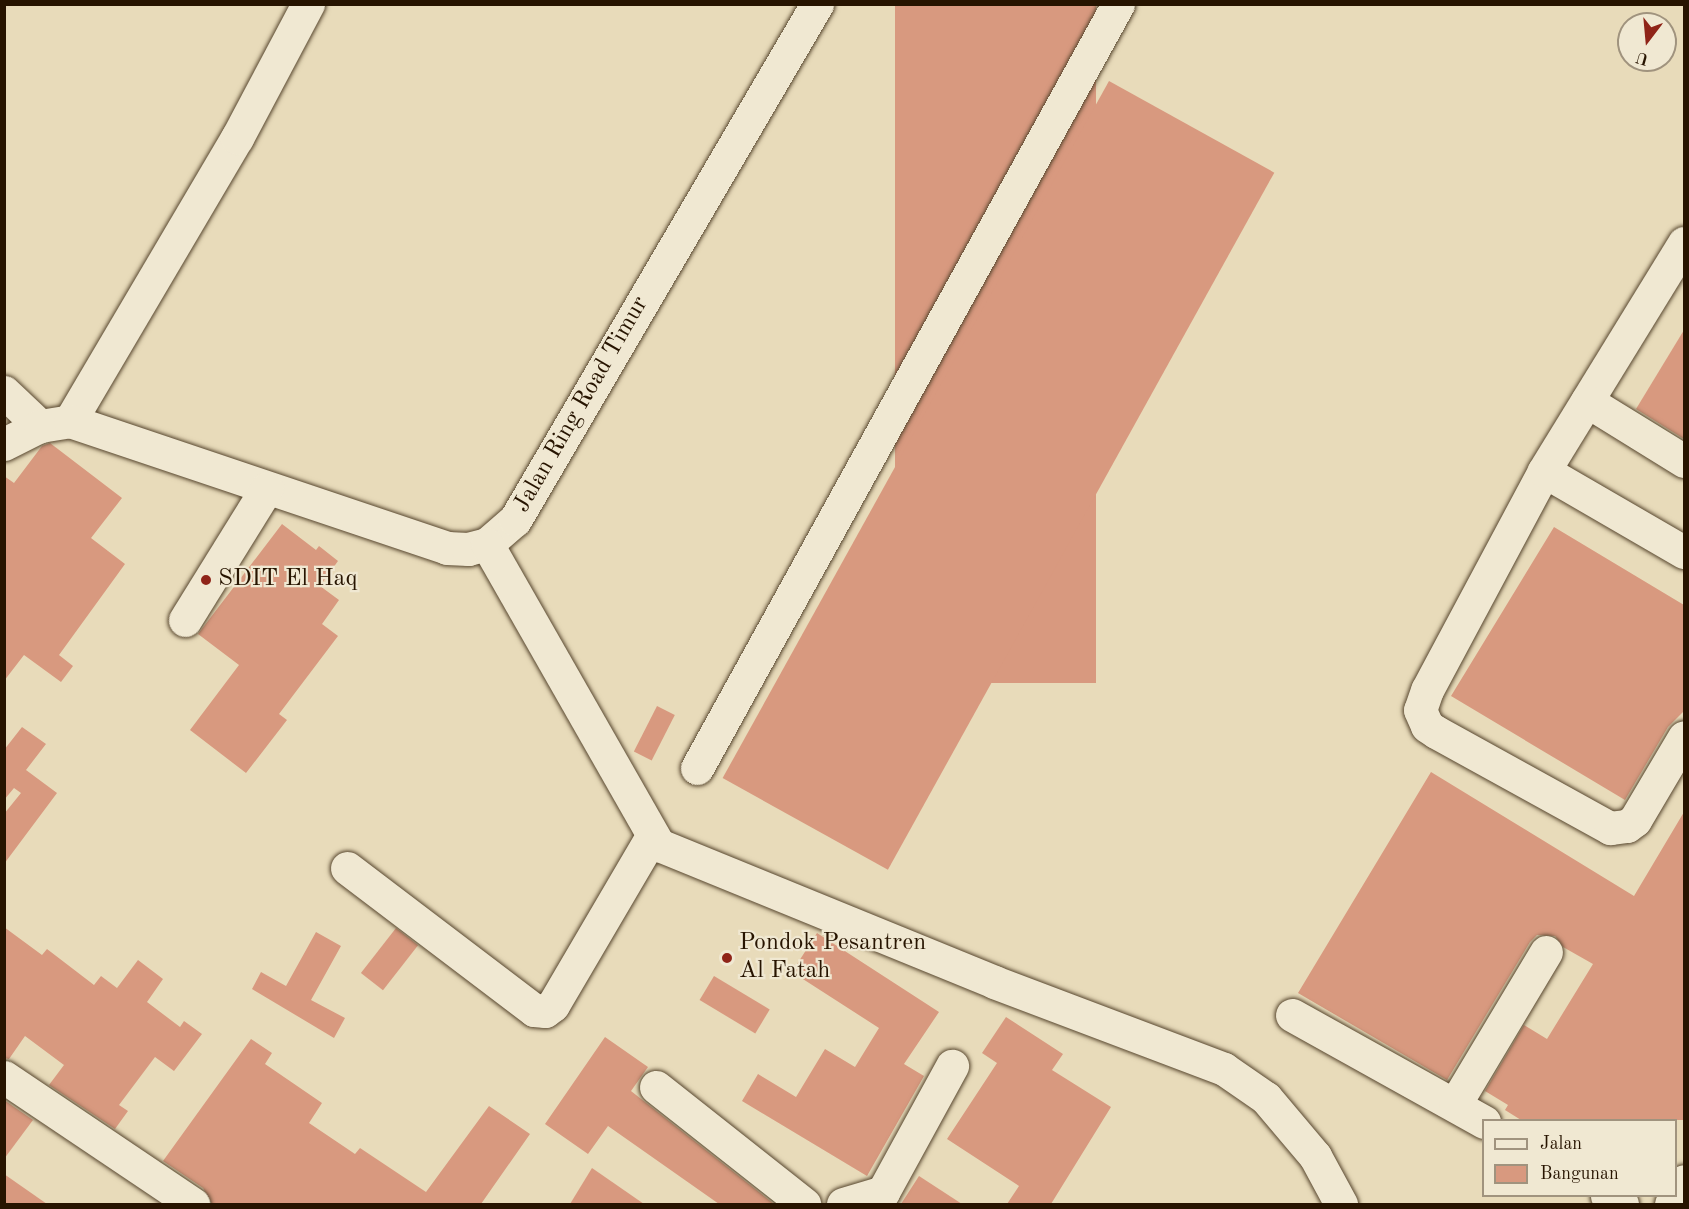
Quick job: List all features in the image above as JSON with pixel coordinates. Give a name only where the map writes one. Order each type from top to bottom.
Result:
[{"type":"street","points":[[4,444],[55,423],[237,138],[308,4]]},
{"type":"street","name":"Jalan Ring Road Timur","points":[[487,544],[515,520],[817,4]]},
{"type":"street","points":[[697,768],[1118,4]]},
{"type":"street","points":[[1684,243],[1544,471],[1427,690],[1420,710],[1422,719],[1436,732],[1610,828],[1627,826],[1635,820],[1684,737]]},
{"type":"street","points":[[4,392],[55,423],[267,488],[447,548],[468,549],[487,544],[652,836],[666,849],[733,878],[1224,1069],[1266,1098],[1315,1156],[1341,1204]]},
{"type":"street","points":[[1587,401],[1684,461]]},
{"type":"street","points":[[1544,471],[1684,552]]},
{"type":"street","points":[[185,620],[267,488]]},
{"type":"street","points":[[347,868],[534,1010],[545,1011],[553,1005],[652,836]]},
{"type":"street","points":[[1455,1104],[1546,952]]},
{"type":"street","points":[[1292,1015],[1482,1121]]},
{"type":"street","points":[[843,1204],[883,1192],[952,1066]]},
{"type":"street","points":[[4,1077],[192,1204]]},
{"type":"street","points":[[656,1088],[804,1204]]},
{"type":"building","points":[[895,4],[1096,4],[1096,683],[895,683]]},
{"type":"building","points":[[1109,81],[1274,173],[888,870],[723,778]]},
{"type":"building","points":[[1684,330],[1684,439],[1636,409]]},
{"type":"building","points":[[50,443],[122,498],[91,538],[125,564],[59,655],[73,666],[61,682],[24,655],[4,681],[4,476],[14,483],[42,446]]},
{"type":"building","points":[[282,524],[316,550],[319,546],[338,561],[320,586],[339,600],[322,624],[338,636],[279,714],[287,720],[246,773],[190,730],[239,665],[198,634]]},
{"type":"building","points":[[1554,527],[1684,605],[1684,711],[1668,727],[1625,800],[1451,696]]},
{"type":"building","points":[[657,706],[675,715],[652,761],[634,751]]},
{"type":"building","points":[[22,727],[46,744],[26,770],[57,793],[4,864],[4,814],[21,793],[14,788],[4,800],[4,750]]},
{"type":"building","points":[[1431,772],[1634,896],[1684,812],[1684,1120],[1519,1119],[1505,1110],[1508,1105],[1485,1091],[1524,1025],[1547,1039],[1593,964],[1563,947],[1555,936],[1537,935],[1530,942],[1447,1080],[1298,993]]},
{"type":"building","points":[[4,927],[42,955],[47,949],[94,985],[101,976],[117,988],[138,960],[163,979],[147,1002],[180,1027],[184,1021],[202,1034],[174,1071],[155,1057],[119,1105],[128,1111],[115,1129],[49,1085],[64,1065],[25,1036],[9,1059],[4,1058]]},
{"type":"building","points":[[396,928],[418,945],[383,990],[361,973]]},
{"type":"building","points":[[316,932],[341,946],[311,1000],[345,1018],[334,1038],[252,989],[261,972],[286,986]]},
{"type":"building","points":[[817,933],[939,1012],[904,1064],[924,1076],[867,1176],[742,1101],[758,1074],[796,1097],[825,1049],[855,1067],[879,1028],[792,972]]},
{"type":"building","points":[[714,976],[770,1009],[755,1033],[700,1000]]},
{"type":"building","points":[[1006,1017],[1063,1054],[1052,1070],[1111,1107],[1051,1204],[1007,1204],[1019,1186],[947,1139],[997,1063],[982,1053]]},
{"type":"building","points":[[605,1037],[648,1067],[631,1091],[774,1204],[719,1204],[608,1126],[588,1154],[545,1124]]},
{"type":"building","points":[[251,1039],[272,1053],[265,1064],[322,1103],[309,1123],[355,1154],[360,1148],[426,1192],[489,1106],[530,1134],[481,1204],[212,1204],[203,1188],[163,1161]]},
{"type":"building","points":[[4,1100],[33,1120],[4,1159]]},
{"type":"building","points":[[592,1168],[644,1204],[570,1204]]},
{"type":"building","points":[[4,1174],[47,1204],[4,1204]]},
{"type":"building","points":[[919,1176],[962,1204],[901,1204]]},
{"type":"place","name":"SDIT El Haq","points":[[206,580]]},
{"type":"place","name":"Pondok Pesantren Al Fatah","points":[[727,958]]}]
